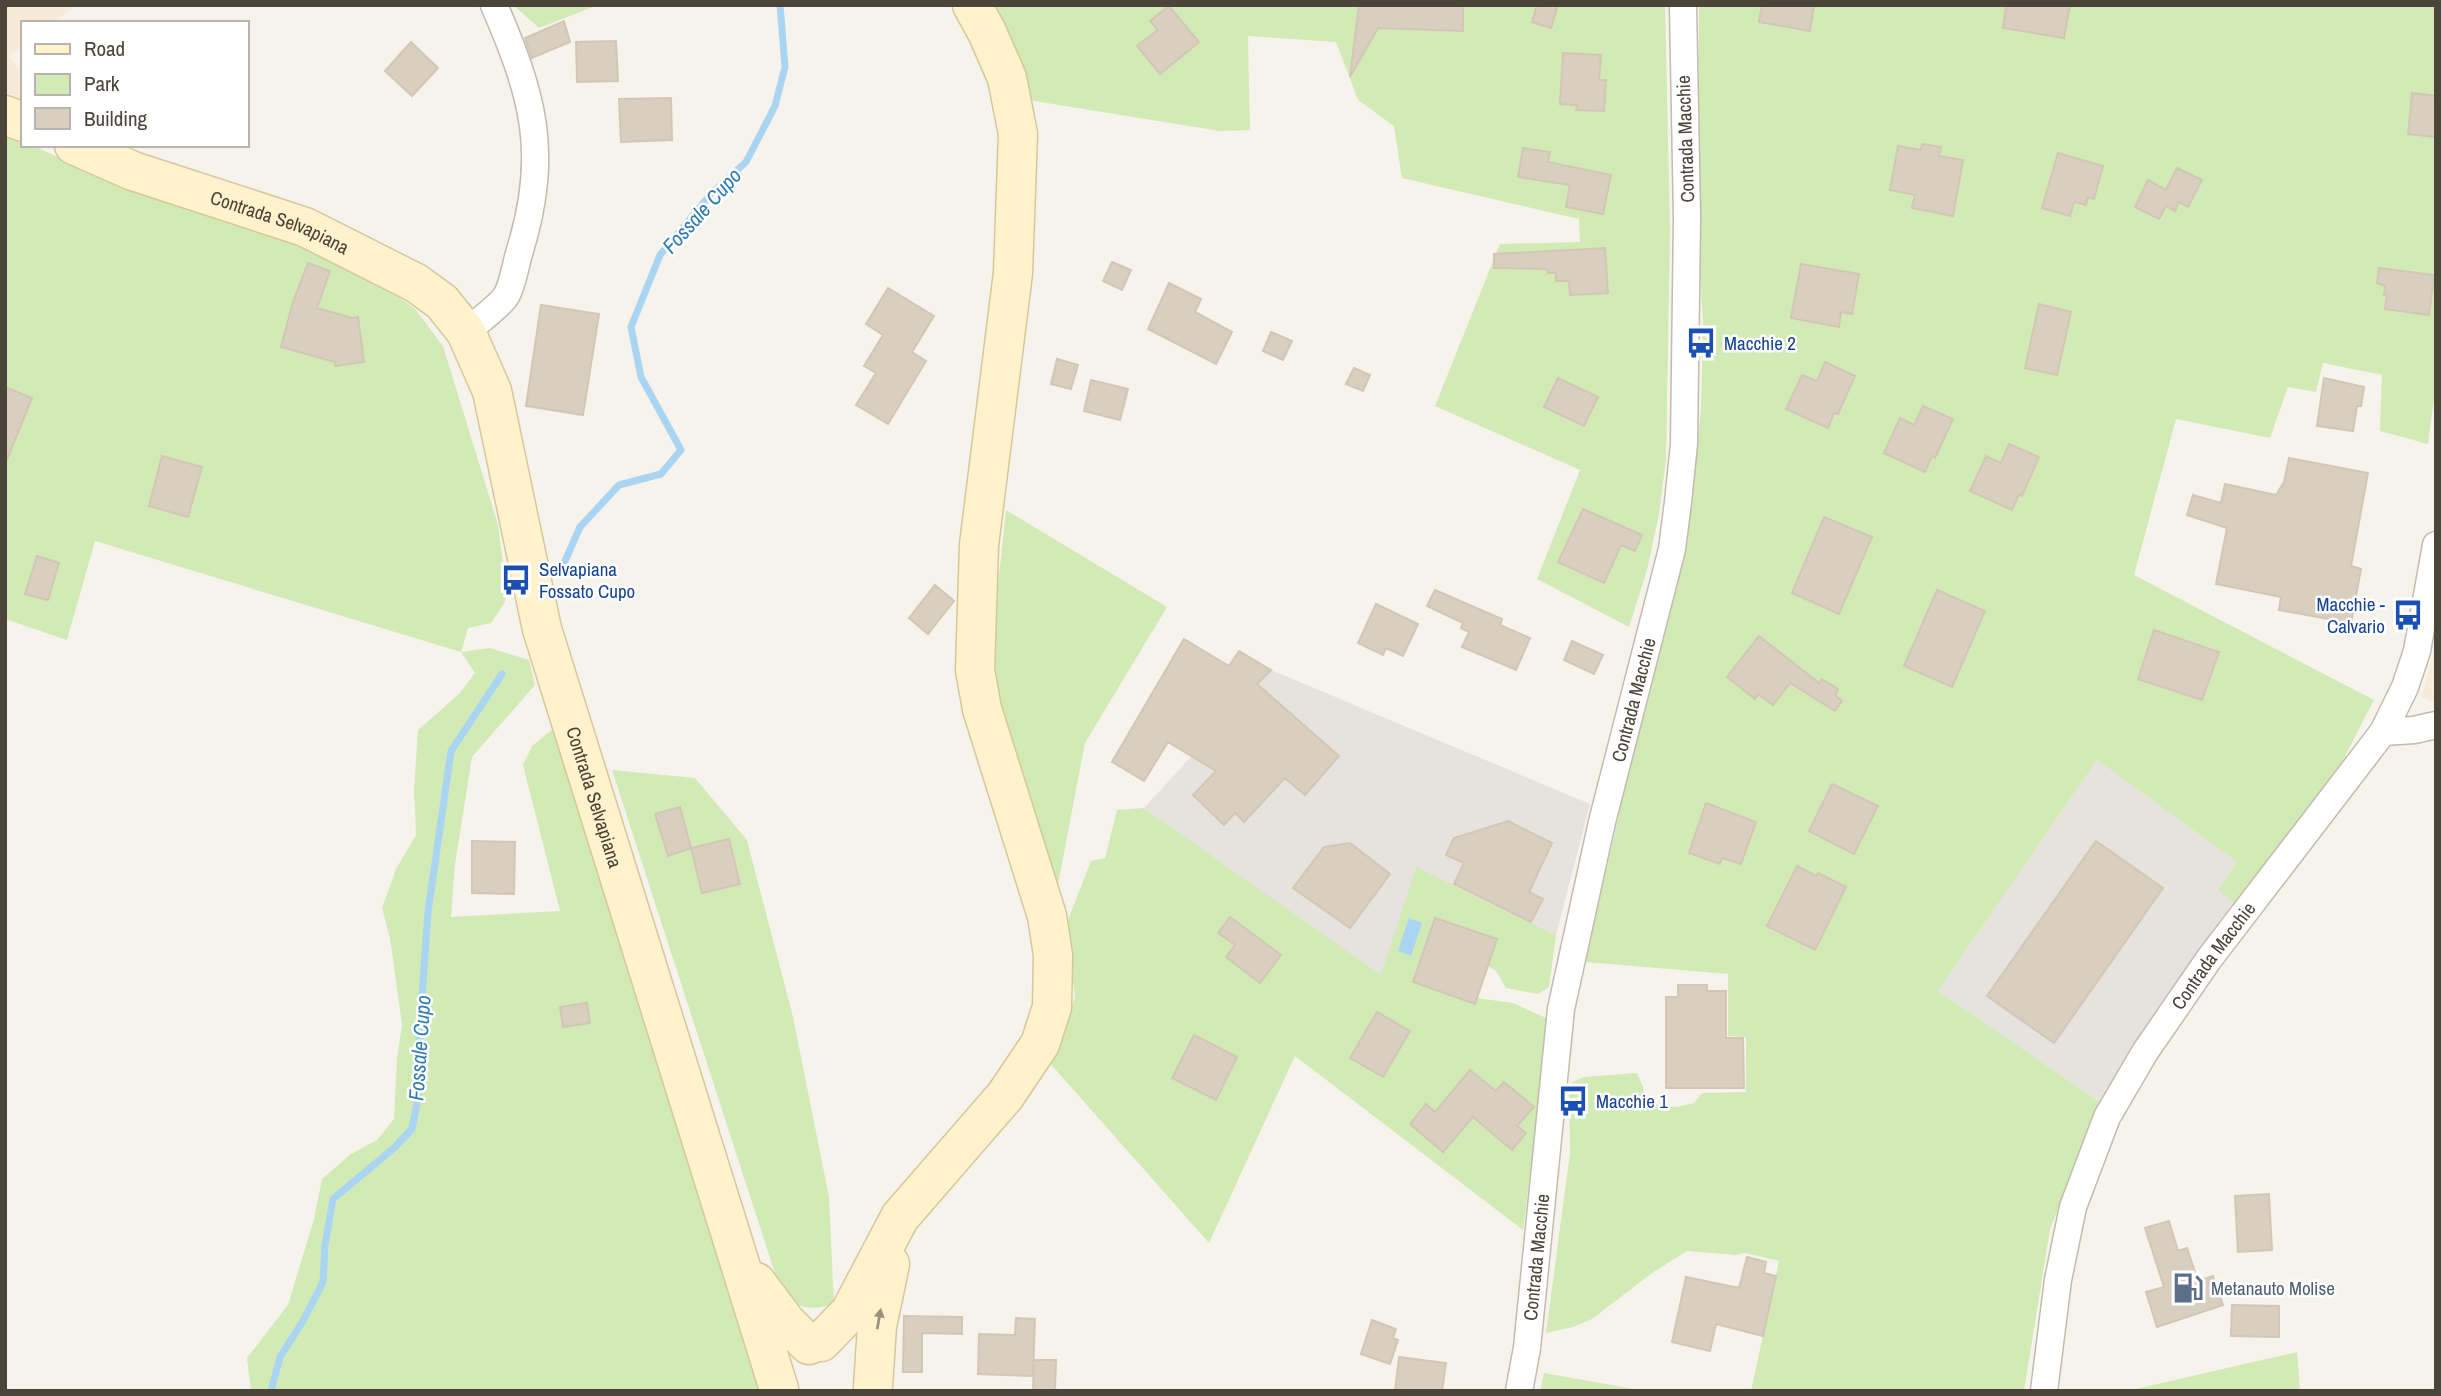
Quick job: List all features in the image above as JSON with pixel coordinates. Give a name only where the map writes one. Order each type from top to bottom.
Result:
[{"type":"main road","points":[[815,1344],[850,1312],[900,1217],[1005,1096],[1040,1044],[1052,1007],[1053,955],[1048,916],[982,709],[975,670],[979,545],[1013,272],[1018,134],[1007,78],[972,5]]},
{"type":"main road","name":"Contrada Selvapiana","points":[[79,147],[133,171],[305,227],[416,283],[442,302],[466,332],[492,391],[542,629],[779,1390]]},
{"type":"main road","points":[[873,1389],[877,1326],[900,1217]]},
{"type":"main road","name":"Contrada Selvapiana","points":[[740,1260],[786,1322],[815,1344]]},
{"type":"main road","points":[[779,1390],[787,1362],[801,1349],[815,1344],[840,1344],[857,1354],[868,1368],[873,1389]]},
{"type":"street","points":[[466,332],[506,296],[528,224],[537,156],[532,109],[514,52],[494,5]]},
{"type":"street","name":"Contrada Macchie","points":[[1519,1391],[1527,1348],[1561,1009],[1602,822],[1672,549],[1678,502],[1684,444],[1688,218],[1683,5]]},
{"type":"street","name":"Contrada Macchie","points":[[2044,1391],[2058,1280],[2073,1207],[2107,1117],[2146,1052],[2209,959],[2383,732],[2405,687],[2417,651],[2436,545]]},
{"type":"street","points":[[2383,732],[2436,725]]},
{"type":"shaded area","points":[[5,5],[76,5],[56,21],[21,21],[21,47],[9,56],[21,71],[21,99],[5,92]]},
{"type":"shaded area","points":[[2436,643],[2436,703],[2422,697]]},
{"type":"shaded area","points":[[1271,670],[1590,804],[1556,935],[1454,884],[1381,976],[1144,808]]},
{"type":"shaded area","points":[[2097,760],[2237,862],[2236,904],[2146,1026],[2100,1102],[1938,991]]},
{"type":"green space","points":[[513,5],[598,5],[539,28]]},
{"type":"green space","points":[[987,5],[1665,5],[1670,229],[1666,460],[1659,514],[1647,570],[1629,627],[1537,579],[1580,470],[1435,406],[1500,244],[1580,242],[1579,219],[1402,178],[1394,126],[1358,100],[1336,42],[1248,36],[1250,130],[1220,131],[1028,100]]},
{"type":"green space","points":[[1699,5],[2436,5],[2436,383],[2428,444],[2380,431],[2382,375],[2323,363],[2316,392],[2288,387],[2270,438],[2176,419],[2134,575],[2374,700],[2342,762],[2236,904],[2218,890],[2237,862],[2097,760],[1938,991],[2100,1102],[2050,1229],[2024,1391],[1751,1391],[1779,1261],[1745,1253],[1736,1255],[1687,1251],[1652,1273],[1592,1319],[1573,1327],[1546,1333],[1570,1153],[1569,1084],[1584,1077],[1637,1073],[1646,1103],[1677,1107],[1694,1103],[1702,1093],[1746,1092],[1746,1037],[1728,1036],[1728,974],[1585,962],[1599,881],[1607,868],[1644,700],[1687,529],[1696,465],[1703,325],[1698,232]]},
{"type":"green space","points":[[5,133],[21,140],[21,147],[36,147],[66,161],[304,245],[369,274],[415,309],[443,346],[498,525],[506,586],[505,602],[491,623],[468,628],[461,652],[95,541],[67,640],[5,619]]},
{"type":"green space","points":[[1006,510],[1167,607],[1085,743],[1055,900],[1007,745],[990,660]]},
{"type":"green space","points":[[490,648],[529,660],[535,685],[472,757],[455,864],[451,917],[560,911],[523,765],[532,746],[554,728],[765,1391],[251,1391],[247,1358],[288,1305],[314,1219],[322,1179],[351,1154],[377,1140],[394,1119],[402,1025],[390,938],[382,908],[396,869],[416,835],[414,790],[418,730],[459,694],[475,673],[461,652]]},
{"type":"green space","points":[[612,770],[695,778],[747,840],[793,1017],[829,1197],[834,1304],[805,1307],[793,1302],[781,1292]]},
{"type":"green space","points":[[1144,808],[1381,975],[1416,867],[1556,935],[1549,987],[1538,994],[1506,988],[1496,971],[1488,966],[1477,998],[1513,1003],[1546,1018],[1542,1082],[1523,1230],[1295,1056],[1209,1243],[1048,1061],[1075,998],[1066,925],[1091,861],[1105,858],[1117,810]]},
{"type":"green space","points":[[2297,1352],[2300,1391],[2127,1391]]},
{"type":"green space","points":[[1544,1373],[1645,1391],[1540,1391]]},
{"type":"water","points":[[1409,918],[1422,923],[1411,956],[1398,951]]},
{"type":"building","points":[[1359,5],[1463,5],[1463,31],[1378,28],[1350,77]]},
{"type":"building","points":[[1537,5],[1558,5],[1551,28],[1532,22]]},
{"type":"building","points":[[1762,5],[1814,5],[1810,31],[1759,22]]},
{"type":"building","points":[[2006,5],[2070,5],[2064,38],[2003,28]]},
{"type":"building","points":[[1169,6],[1199,42],[1160,74],[1137,46],[1158,30],[1150,21]]},
{"type":"building","points":[[564,21],[570,42],[532,58],[525,38]]},
{"type":"building","points":[[616,41],[618,81],[577,82],[576,42]]},
{"type":"building","points":[[411,42],[438,68],[412,96],[385,71]]},
{"type":"building","points":[[1563,53],[1601,55],[1599,80],[1606,80],[1604,111],[1576,110],[1577,105],[1560,104]]},
{"type":"building","points":[[2412,93],[2436,96],[2436,137],[2408,134]]},
{"type":"building","points":[[671,98],[672,140],[621,142],[619,99]]},
{"type":"building","points":[[1922,144],[1941,147],[1939,156],[1963,160],[1953,216],[1912,208],[1915,195],[1890,190],[1898,146],[1921,150]]},
{"type":"building","points":[[1523,148],[1550,152],[1548,162],[1611,175],[1603,214],[1566,207],[1570,185],[1518,177]]},
{"type":"building","points":[[2058,153],[2103,166],[2094,199],[2088,197],[2086,205],[2074,202],[2070,216],[2042,208]]},
{"type":"building","points":[[2177,168],[2202,180],[2188,207],[2179,202],[2175,211],[2166,206],[2159,219],[2135,207],[2148,180],[2166,190]]},
{"type":"building","points":[[1605,248],[1608,293],[1570,295],[1569,281],[1556,281],[1556,273],[1548,273],[1547,269],[1494,268],[1494,254]]},
{"type":"building","points":[[1112,262],[1131,270],[1122,290],[1103,281]]},
{"type":"building","points":[[308,263],[330,271],[317,308],[352,318],[358,317],[364,362],[335,366],[335,362],[281,347],[293,302]]},
{"type":"building","points":[[1801,264],[1859,274],[1852,314],[1841,312],[1839,327],[1791,318]]},
{"type":"building","points":[[2379,268],[2434,275],[2429,315],[2385,309],[2385,286],[2377,283]]},
{"type":"building","points":[[1169,283],[1201,299],[1195,312],[1232,332],[1216,364],[1148,329]]},
{"type":"building","points":[[888,288],[934,316],[912,352],[926,361],[888,424],[856,405],[876,373],[864,366],[883,335],[866,324]]},
{"type":"building","points":[[2039,304],[2071,312],[2057,375],[2025,368]]},
{"type":"building","points":[[541,305],[599,314],[583,415],[526,406]]},
{"type":"building","points":[[1271,332],[1292,341],[1283,360],[1263,351]]},
{"type":"building","points":[[1057,359],[1078,365],[1071,389],[1051,384]]},
{"type":"building","points":[[1825,362],[1855,376],[1838,414],[1834,413],[1828,428],[1786,409],[1802,375],[1817,381]]},
{"type":"building","points":[[1354,368],[1370,375],[1363,391],[1346,384]]},
{"type":"building","points":[[1558,378],[1598,397],[1584,426],[1544,407]]},
{"type":"building","points":[[2324,378],[2364,387],[2361,406],[2357,406],[2353,431],[2317,426]]},
{"type":"building","points":[[1091,380],[1128,389],[1120,420],[1084,411]]},
{"type":"building","points":[[5,387],[32,398],[6,462],[5,462]]},
{"type":"building","points":[[1923,406],[1953,419],[1935,458],[1932,456],[1925,472],[1884,453],[1900,418],[1914,425]]},
{"type":"building","points":[[2009,444],[2039,457],[2022,496],[2019,494],[2012,510],[1970,491],[1986,456],[2001,463]]},
{"type":"building","points":[[162,456],[202,467],[188,517],[149,506]]},
{"type":"building","points":[[2289,458],[2368,473],[2351,566],[2361,569],[2351,623],[2279,610],[2281,597],[2216,584],[2227,528],[2187,515],[2193,495],[2221,503],[2225,484],[2276,495],[2284,482]]},
{"type":"building","points":[[1583,509],[1642,535],[1635,551],[1621,545],[1604,583],[1558,562]]},
{"type":"building","points":[[1824,517],[1872,537],[1839,614],[1792,593]]},
{"type":"building","points":[[37,556],[59,563],[48,600],[25,594]]},
{"type":"building","points":[[935,585],[954,601],[928,634],[909,618]]},
{"type":"building","points":[[1435,590],[1502,619],[1500,625],[1530,638],[1516,670],[1462,647],[1469,632],[1461,628],[1463,623],[1427,606]]},
{"type":"building","points":[[1937,590],[1985,611],[1952,687],[1904,666]]},
{"type":"building","points":[[1376,604],[1418,624],[1403,656],[1386,648],[1383,655],[1358,643]]},
{"type":"building","points":[[2154,630],[2219,652],[2202,700],[2138,679]]},
{"type":"building","points":[[1759,636],[1819,683],[1822,679],[1838,689],[1835,695],[1842,701],[1835,711],[1790,683],[1773,705],[1758,694],[1755,699],[1727,677]]},
{"type":"building","points":[[1184,639],[1229,666],[1239,651],[1271,670],[1257,684],[1339,756],[1305,795],[1285,778],[1244,822],[1235,813],[1224,825],[1193,795],[1216,771],[1168,742],[1144,781],[1112,762]]},
{"type":"building","points":[[1572,641],[1603,655],[1594,674],[1564,660]]},
{"type":"building","points":[[1832,784],[1878,806],[1854,854],[1809,831]]},
{"type":"building","points":[[1706,803],[1756,822],[1741,864],[1722,858],[1720,864],[1689,853]]},
{"type":"building","points":[[680,807],[691,848],[668,856],[655,814]]},
{"type":"building","points":[[1508,821],[1552,843],[1529,892],[1543,899],[1531,922],[1454,884],[1464,863],[1446,855],[1454,838]]},
{"type":"building","points":[[729,839],[740,884],[702,893],[691,848]]},
{"type":"building","points":[[472,841],[515,842],[514,894],[472,893]]},
{"type":"building","points":[[2096,841],[2163,888],[2054,1043],[1987,996]]},
{"type":"building","points":[[1350,843],[1390,874],[1350,928],[1293,888],[1324,847]]},
{"type":"building","points":[[1797,866],[1846,887],[1815,950],[1767,926]]},
{"type":"building","points":[[1230,917],[1281,955],[1260,983],[1226,957],[1235,945],[1218,933]]},
{"type":"building","points":[[1435,918],[1497,939],[1475,1004],[1413,982]]},
{"type":"building","points":[[1678,985],[1707,985],[1707,991],[1726,991],[1726,1038],[1743,1038],[1744,1088],[1666,1088],[1666,997],[1678,997]]},
{"type":"building","points":[[587,1003],[590,1023],[563,1027],[560,1007]]},
{"type":"building","points":[[1377,1012],[1410,1031],[1383,1077],[1350,1058]]},
{"type":"building","points":[[1194,1035],[1237,1057],[1216,1100],[1172,1078]]},
{"type":"building","points":[[1470,1070],[1496,1091],[1504,1082],[1534,1107],[1517,1126],[1526,1133],[1512,1150],[1473,1117],[1443,1152],[1410,1124],[1426,1104],[1435,1112]]},
{"type":"building","points":[[2269,1194],[2272,1250],[2238,1252],[2235,1196]]},
{"type":"building","points":[[2169,1221],[2178,1251],[2187,1248],[2198,1281],[2213,1276],[2223,1305],[2157,1327],[2146,1292],[2164,1287],[2145,1228]]},
{"type":"building","points":[[1747,1257],[1766,1262],[1764,1273],[1776,1276],[1763,1336],[1716,1324],[1710,1351],[1672,1342],[1686,1277],[1739,1288]]},
{"type":"building","points":[[2232,1305],[2279,1306],[2279,1337],[2231,1336]]},
{"type":"building","points":[[904,1316],[962,1317],[962,1334],[922,1333],[922,1372],[903,1372]]},
{"type":"building","points":[[1016,1318],[1035,1319],[1033,1376],[978,1374],[979,1334],[1015,1335]]},
{"type":"building","points":[[1372,1320],[1396,1329],[1393,1338],[1398,1340],[1390,1364],[1361,1354]]},
{"type":"building","points":[[1399,1357],[1446,1363],[1442,1391],[1395,1391]]},
{"type":"building","points":[[1034,1360],[1056,1360],[1055,1391],[1033,1391]]},
{"type":"waterway","name":"Fossale Cupo","points":[[565,561],[580,527],[619,485],[661,474],[681,450],[641,377],[631,327],[660,255],[710,195],[746,162],[775,106],[785,67],[780,5]]},
{"type":"waterway","name":"Fossale Cupo","points":[[271,1391],[280,1357],[323,1282],[325,1245],[333,1199],[394,1148],[412,1129],[418,1098],[418,1054],[428,912],[451,751],[502,674]]},
{"type":"place","name":"Macchie 2","points":[[1701,343]]},
{"type":"place","name":"Selvapiana Fossato Cupo","points":[[516,580]]},
{"type":"place","name":"Macchie - Calvario","points":[[2408,615]]},
{"type":"place","name":"Macchie 1","points":[[1573,1101]]},
{"type":"place","name":"Metanauto Molise","points":[[2188,1288]]}]
